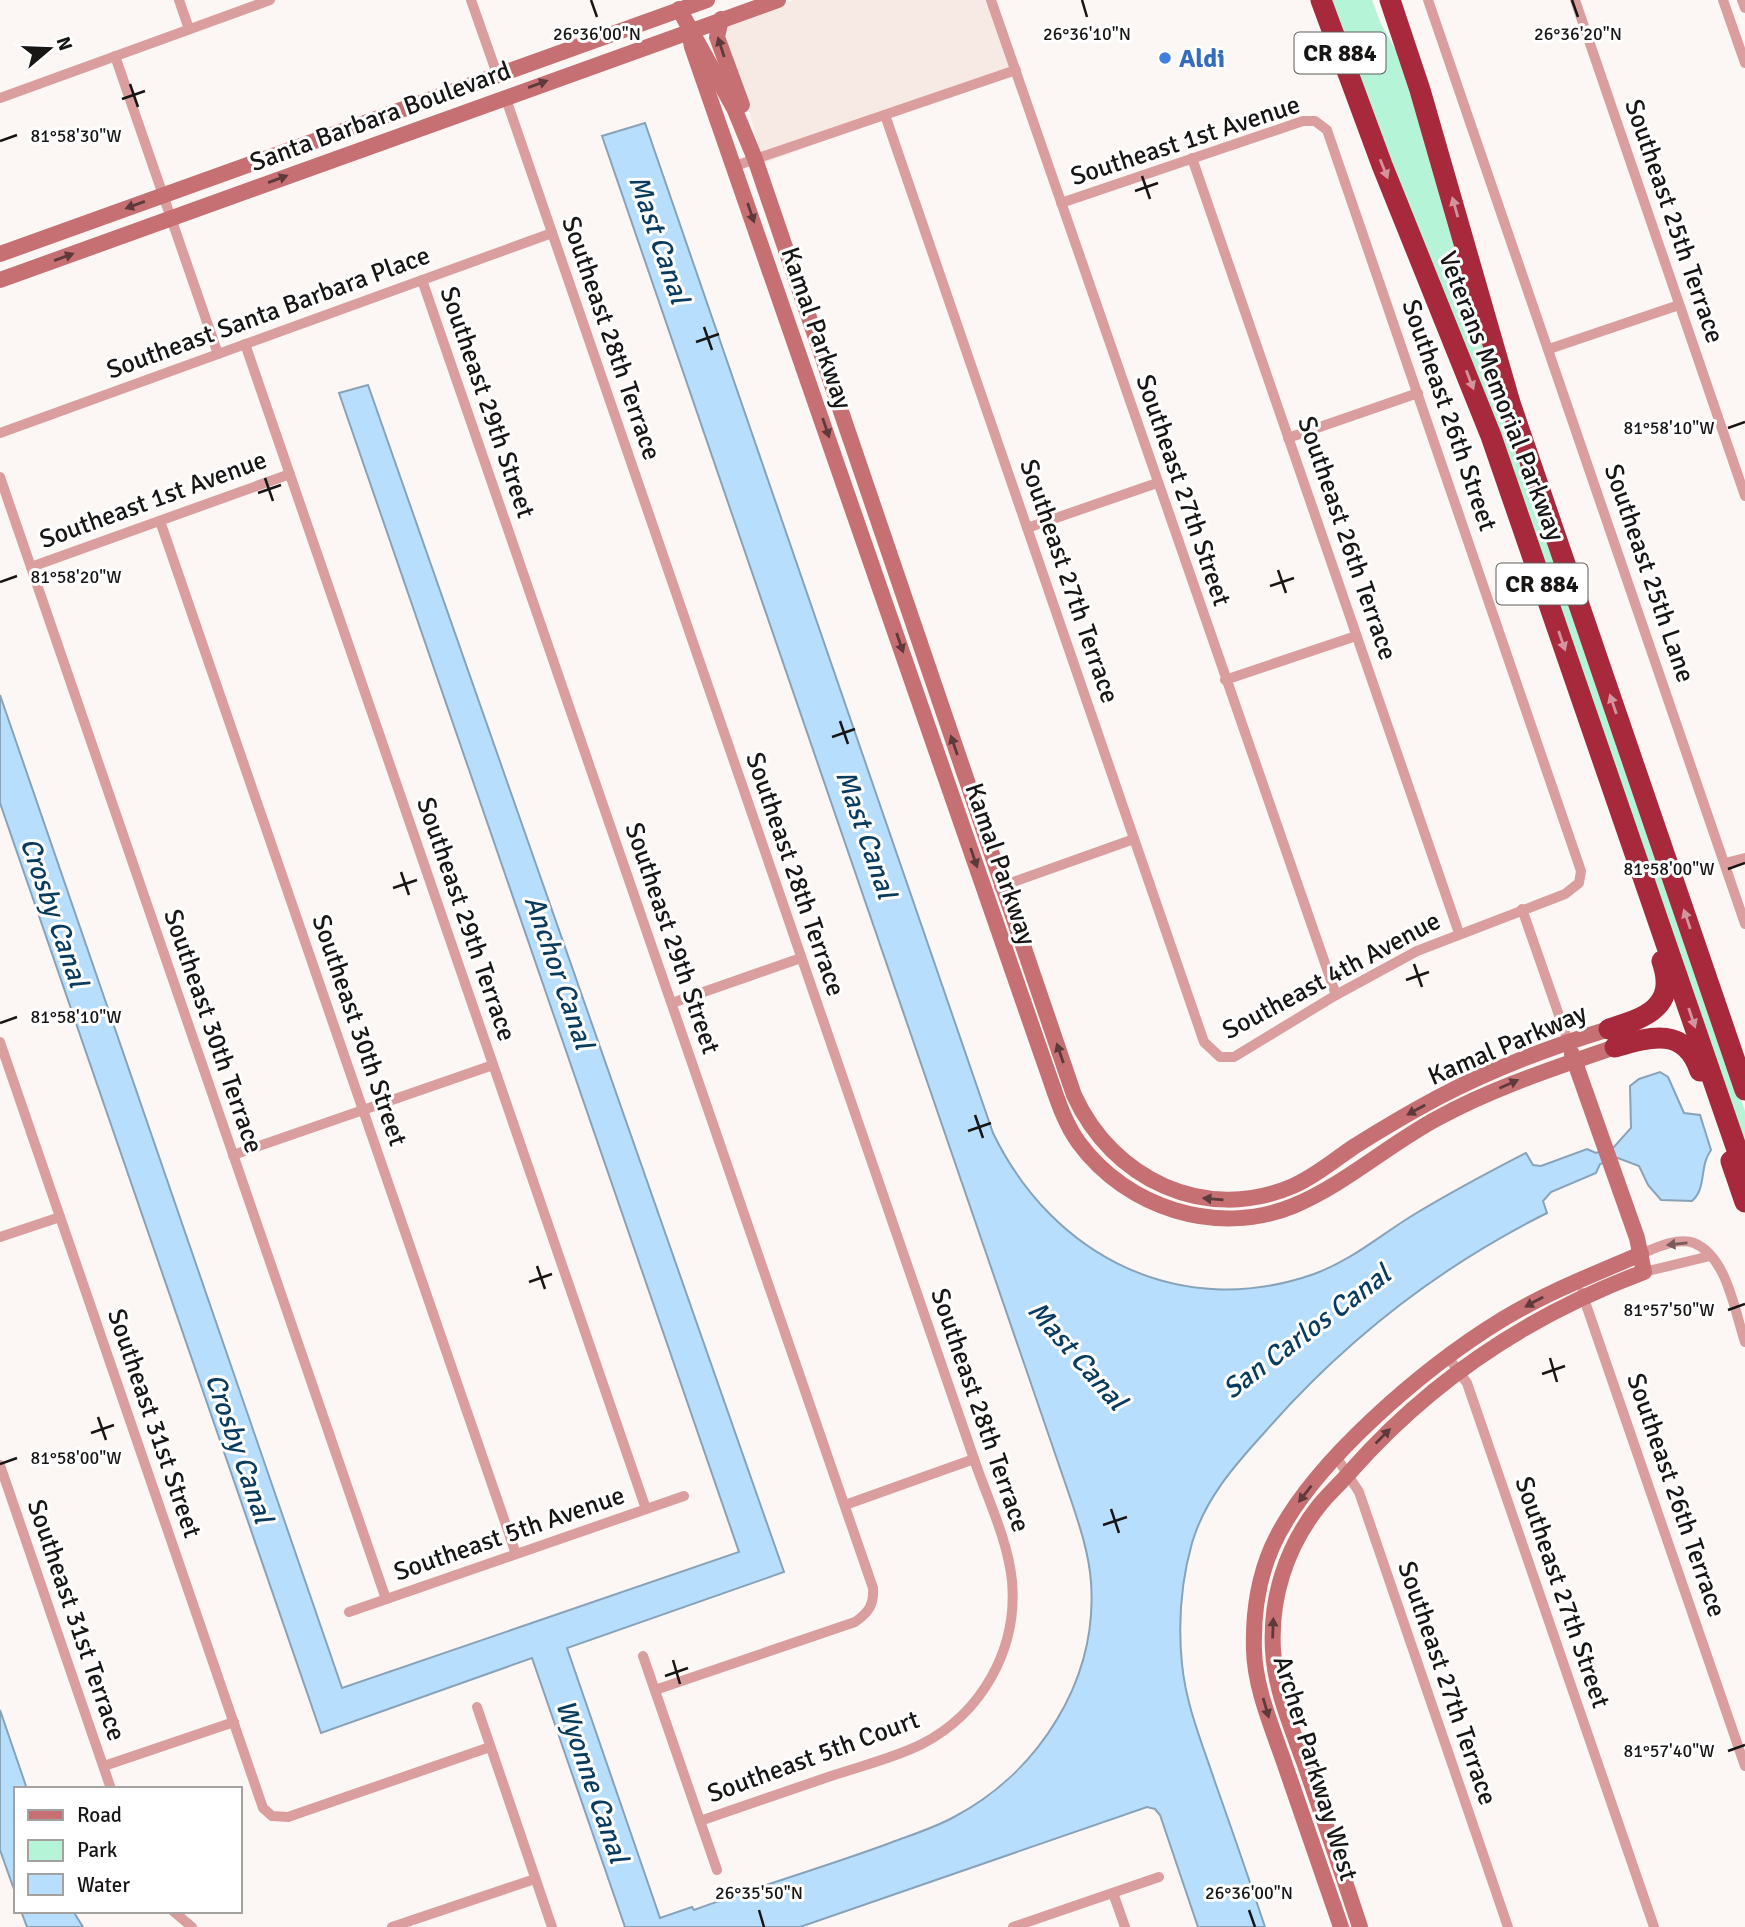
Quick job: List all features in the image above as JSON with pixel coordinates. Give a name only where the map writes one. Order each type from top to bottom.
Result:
[{"type":"highway","points":[[1311,0],[1321,31],[1360,106]]},
{"type":"highway","name":"Veterans Memorial Parkway","points":[[1321,0],[1360,106],[1487,425],[1745,1173]]},
{"type":"highway","points":[[1378,0],[1387,24],[1412,65]]},
{"type":"highway","name":"Veterans Memorial Parkway","points":[[1390,0],[1412,65],[1510,403],[1745,1090]]},
{"type":"highway","points":[[1405,0],[1414,27],[1412,65]]},
{"type":"highway","points":[[1608,772],[1610,809],[1664,968],[1667,988],[1662,1001],[1653,1010],[1612,1037]]},
{"type":"highway","points":[[1612,1037],[1676,1040],[1692,1052],[1745,1202]]},
{"type":"street","points":[[179,0],[189,29]]},
{"type":"street","points":[[0,98],[270,0]]},
{"type":"street","points":[[471,0],[497,74]]},
{"type":"street","name":"Santa Barbara Boulevard","points":[[0,254],[497,74],[678,4],[707,0]]},
{"type":"street","name":"Santa Barbara Boulevard","points":[[0,280],[505,96],[778,0]]},
{"type":"street","name":"Southeast 27th Street","points":[[991,0],[1336,995]]},
{"type":"street","name":"Southeast 25th Lane","points":[[1428,0],[1745,924]]},
{"type":"street","name":"Southeast 25th Terrace","points":[[1575,0],[1745,496]]},
{"type":"street","points":[[1723,0],[1745,64]]},
{"type":"street","points":[[1742,0],[1745,8]]},
{"type":"street","name":"Kamal Parkway","points":[[678,4],[1061,1110],[1087,1153],[1112,1177],[1142,1197],[1173,1210],[1205,1217],[1238,1218],[1291,1207],[1458,1108],[1544,1069],[1574,1061],[1612,1037]]},
{"type":"street","points":[[721,19],[717,37],[742,105],[755,159]]},
{"type":"street","name":"Kamal Parkway","points":[[689,30],[700,43],[734,108],[755,159],[1074,1095],[1087,1121],[1105,1145],[1131,1168],[1177,1192],[1229,1200],[1279,1192],[1307,1179],[1440,1096],[1568,1041],[1612,1037]]},
{"type":"street","points":[[116,56],[218,354]]},
{"type":"street","points":[[735,166],[1016,70]]},
{"type":"street","name":"Southeast 28th Terrace","points":[[505,96],[1007,1555],[1012,1579],[1009,1631],[996,1670]]},
{"type":"street","name":"Southeast 27th Terrace","points":[[885,114],[1204,1042],[1220,1057]]},
{"type":"street","name":"Southeast 1st Avenue","points":[[1061,203],[1303,121],[1321,124]]},
{"type":"street","name":"Southeast 26th Street","points":[[1321,124],[1334,148],[1578,859],[1581,871],[1579,883]]},
{"type":"street","name":"Southeast 26th Terrace","points":[[1192,158],[1458,933]]},
{"type":"street","name":"Southeast Santa Barbara Place","points":[[0,433],[552,233]]},
{"type":"street","name":"Southeast 29th Street","points":[[422,280],[873,1588],[874,1600],[869,1612],[855,1622],[655,1690]]},
{"type":"street","points":[[1549,349],[1679,305]]},
{"type":"street","name":"Southeast 29th Terrace","points":[[245,344],[646,1509]]},
{"type":"street","points":[[1288,438],[1418,393]]},
{"type":"street","name":"Southeast 1st Avenue","points":[[32,568],[290,474]]},
{"type":"street","name":"Southeast 30th Terrace","points":[[0,477],[386,1599]]},
{"type":"street","points":[[1027,528],[1157,483]]},
{"type":"street","name":"Southeast 30th Street","points":[[160,521],[516,1554]]},
{"type":"street","points":[[1225,680],[1356,636]]},
{"type":"street","points":[[985,892],[1134,839]]},
{"type":"street","points":[[1725,863],[1745,858]]},
{"type":"street","name":"Southeast 4th Avenue","points":[[1220,1057],[1234,1057],[1244,1053],[1375,972],[1458,933],[1565,894],[1579,883]]},
{"type":"street","points":[[1522,909],[1608,1155],[1641,1254],[1644,1272]]},
{"type":"street","points":[[672,1003],[801,958]]},
{"type":"street","name":"Southeast 31st Street","points":[[0,1042],[261,1804],[272,1816],[293,1816],[490,1747]]},
{"type":"street","points":[[233,1155],[494,1065]]},
{"type":"street","points":[[0,1237],[60,1217]]},
{"type":"street","name":"Archer Parkway West","points":[[1341,1927],[1268,1715],[1254,1653],[1256,1600],[1272,1547],[1292,1512],[1337,1458],[1407,1389],[1503,1319],[1579,1280],[1641,1254],[1681,1242],[1693,1242],[1710,1256]]},
{"type":"street","points":[[1710,1256],[1720,1269],[1745,1342]]},
{"type":"street","name":"Archer Parkway West","points":[[1360,1927],[1289,1722],[1275,1670],[1272,1643],[1276,1598],[1287,1560],[1312,1514],[1405,1415],[1460,1371],[1521,1330],[1583,1298],[1644,1272],[1710,1256]]},
{"type":"street","name":"Southeast 26th Terrace","points":[[1579,1280],[1745,1766]]},
{"type":"street","name":"Southeast 27th Street","points":[[1448,1357],[1460,1371],[1485,1435],[1654,1927]]},
{"type":"street","name":"Southeast 27th Terrace","points":[[1337,1458],[1348,1475],[1371,1527],[1508,1927]]},
{"type":"street","points":[[845,1505],[974,1459]]},
{"type":"street","name":"Southeast 31st Terrace","points":[[0,1465],[110,1787]]},
{"type":"street","name":"Southeast 5th Avenue","points":[[349,1612],[684,1496]]},
{"type":"street","points":[[643,1656],[717,1870]]},
{"type":"street","name":"Southeast 5th Court","points":[[700,1821],[923,1744],[970,1708],[996,1670]]},
{"type":"street","points":[[477,1707],[552,1927]]},
{"type":"street","points":[[104,1766],[234,1723]]},
{"type":"street","points":[[1013,1927],[1159,1877]]},
{"type":"street","points":[[392,1927],[535,1878]]},
{"type":"street","points":[[1113,1893],[1125,1927]]},
{"type":"street","points":[[175,1913],[192,1927]]},
{"type":"shaded area","points":[[794,0],[994,0],[1017,68],[763,164],[747,103],[724,38],[725,23]]},
{"type":"green space","points":[[1331,0],[1372,0],[1381,24],[1406,68],[1569,599],[1745,1111],[1745,1143],[1502,439],[1409,207]]},
{"type":"water","points":[[645,123],[993,1133],[1019,1177],[1050,1214],[1086,1244],[1126,1268],[1170,1283],[1216,1289],[1264,1287],[1314,1274],[1340,1262],[1424,1208],[1526,1153],[1533,1165],[1541,1166],[1587,1149],[1596,1153],[1614,1147],[1631,1128],[1630,1086],[1639,1079],[1660,1072],[1668,1077],[1684,1113],[1700,1115],[1711,1150],[1705,1163],[1700,1190],[1692,1201],[1661,1200],[1648,1185],[1639,1166],[1618,1158],[1600,1164],[1596,1173],[1551,1192],[1543,1201],[1547,1213],[1507,1234],[1430,1282],[1360,1337],[1327,1367],[1242,1458],[1205,1512],[1188,1558],[1181,1603],[1180,1634],[1184,1679],[1195,1724],[1265,1927],[1198,1927],[1160,1815],[1155,1809],[1147,1807],[800,1927],[625,1927],[532,1658],[321,1733],[0,803],[0,695],[342,1688],[739,1552],[339,393],[368,385],[784,1572],[567,1648],[660,1918],[692,1907],[694,1910],[930,1828],[985,1798],[1037,1749],[1073,1688],[1084,1654],[1091,1618],[1091,1582],[1081,1530],[602,136]]},
{"type":"water","points":[[0,1710],[26,1787],[14,1787],[14,1889],[0,1850]]},
{"type":"water","points":[[22,1913],[74,1913],[83,1927],[27,1927]]},
{"type":"place","name":"Aldi","points":[[1165,58]]},
{"type":"water label","name":"Mast Canal","points":[[660,239]]},
{"type":"water label","name":"Mast Canal","points":[[867,834]]},
{"type":"water label","name":"Crosby Canal","points":[[55,912]]},
{"type":"water label","name":"Anchor Canal","points":[[560,972]]},
{"type":"water label","name":"San Carlos Canal","points":[[1306,1331]]},
{"type":"water label","name":"Mast Canal","points":[[1078,1355]]},
{"type":"water label","name":"Crosby Canal","points":[[240,1448]]},
{"type":"water label","name":"Wyonne Canal","points":[[593,1781]]}]
